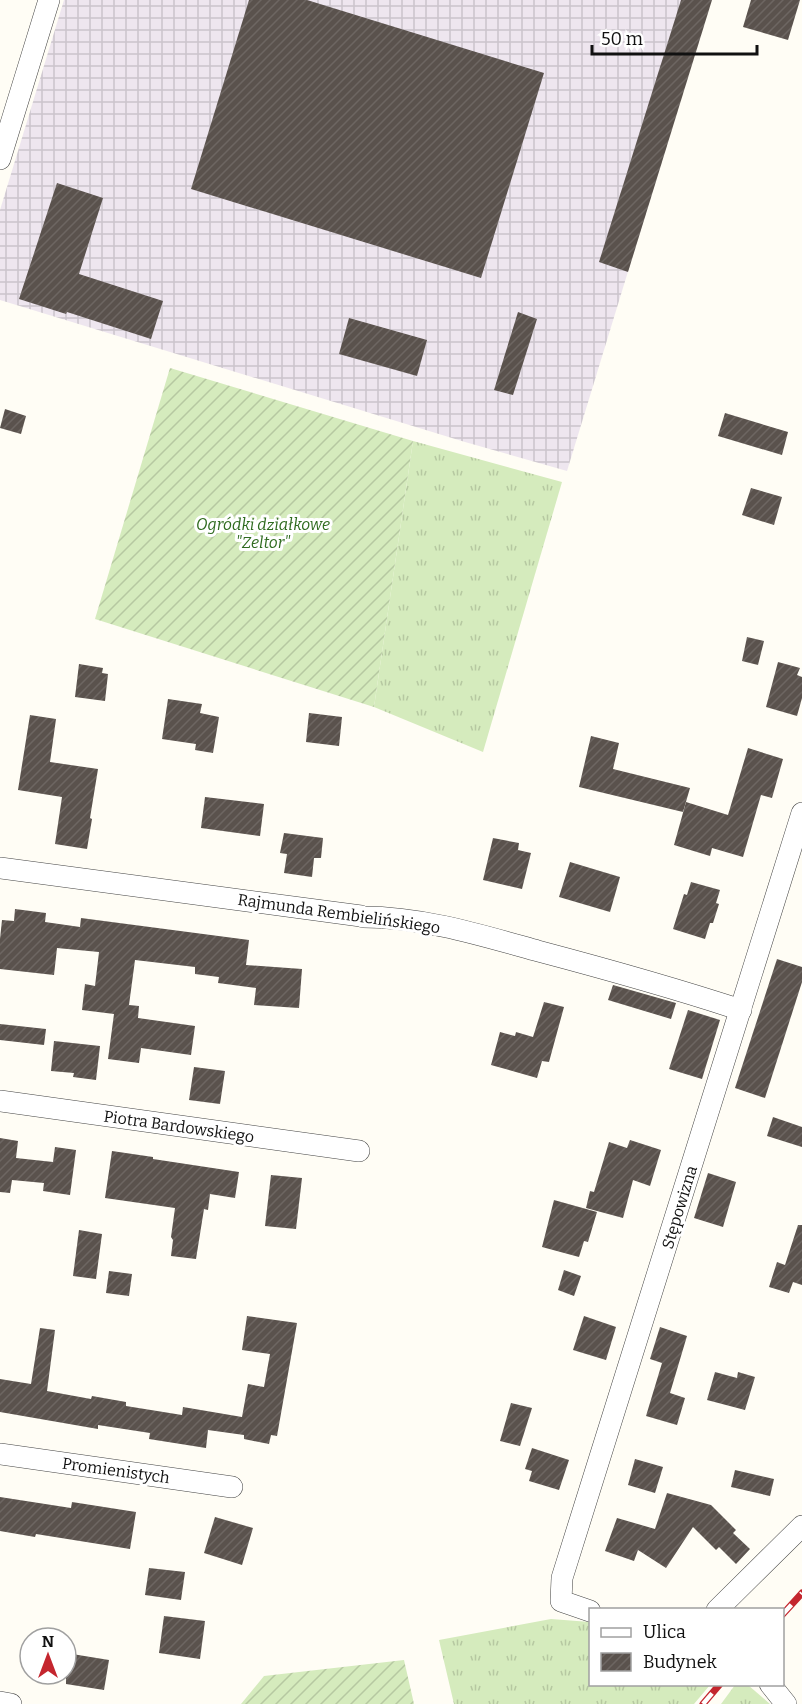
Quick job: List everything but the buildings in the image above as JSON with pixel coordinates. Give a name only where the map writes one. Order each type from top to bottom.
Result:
[{"type":"street","points":[[0,159],[49,0]]},
{"type":"street","name":"Stępowizna","points":[[589,1610],[561,1601],[562,1578],[802,813]]},
{"type":"street","name":"Rajmunda Rembielińskiego","points":[[0,868],[363,917],[409,920],[532,949],[741,1010]]},
{"type":"street","name":"Piotra Bardowskiego","points":[[0,1101],[359,1151]]},
{"type":"street","name":"Promienistych","points":[[0,1454],[231,1487]]},
{"type":"street","points":[[719,1608],[802,1526]]},
{"type":"street","points":[[772,1686],[786,1704]]},
{"type":"street","points":[[0,1702],[11,1704]]},
{"type":"shaded area","points":[[64,0],[711,0],[567,471],[0,300],[0,210]]},
{"type":"green space","name":"Ogródki działkowe \"Zeltor\"","points":[[170,368],[413,441],[374,707],[95,619]]},
{"type":"green space","points":[[413,441],[562,482],[483,752],[374,707]]},
{"type":"green space","points":[[551,1619],[589,1622],[589,1686],[709,1686],[694,1704],[454,1704],[439,1640]]},
{"type":"green space","points":[[404,1660],[414,1704],[241,1704],[264,1676]]},
{"type":"green space","points":[[734,1686],[749,1686],[770,1704],[721,1704]]},
{"type":"railway","points":[[784,1613],[802,1593]]},
{"type":"railway","points":[[703,1704],[718,1686]]}]
